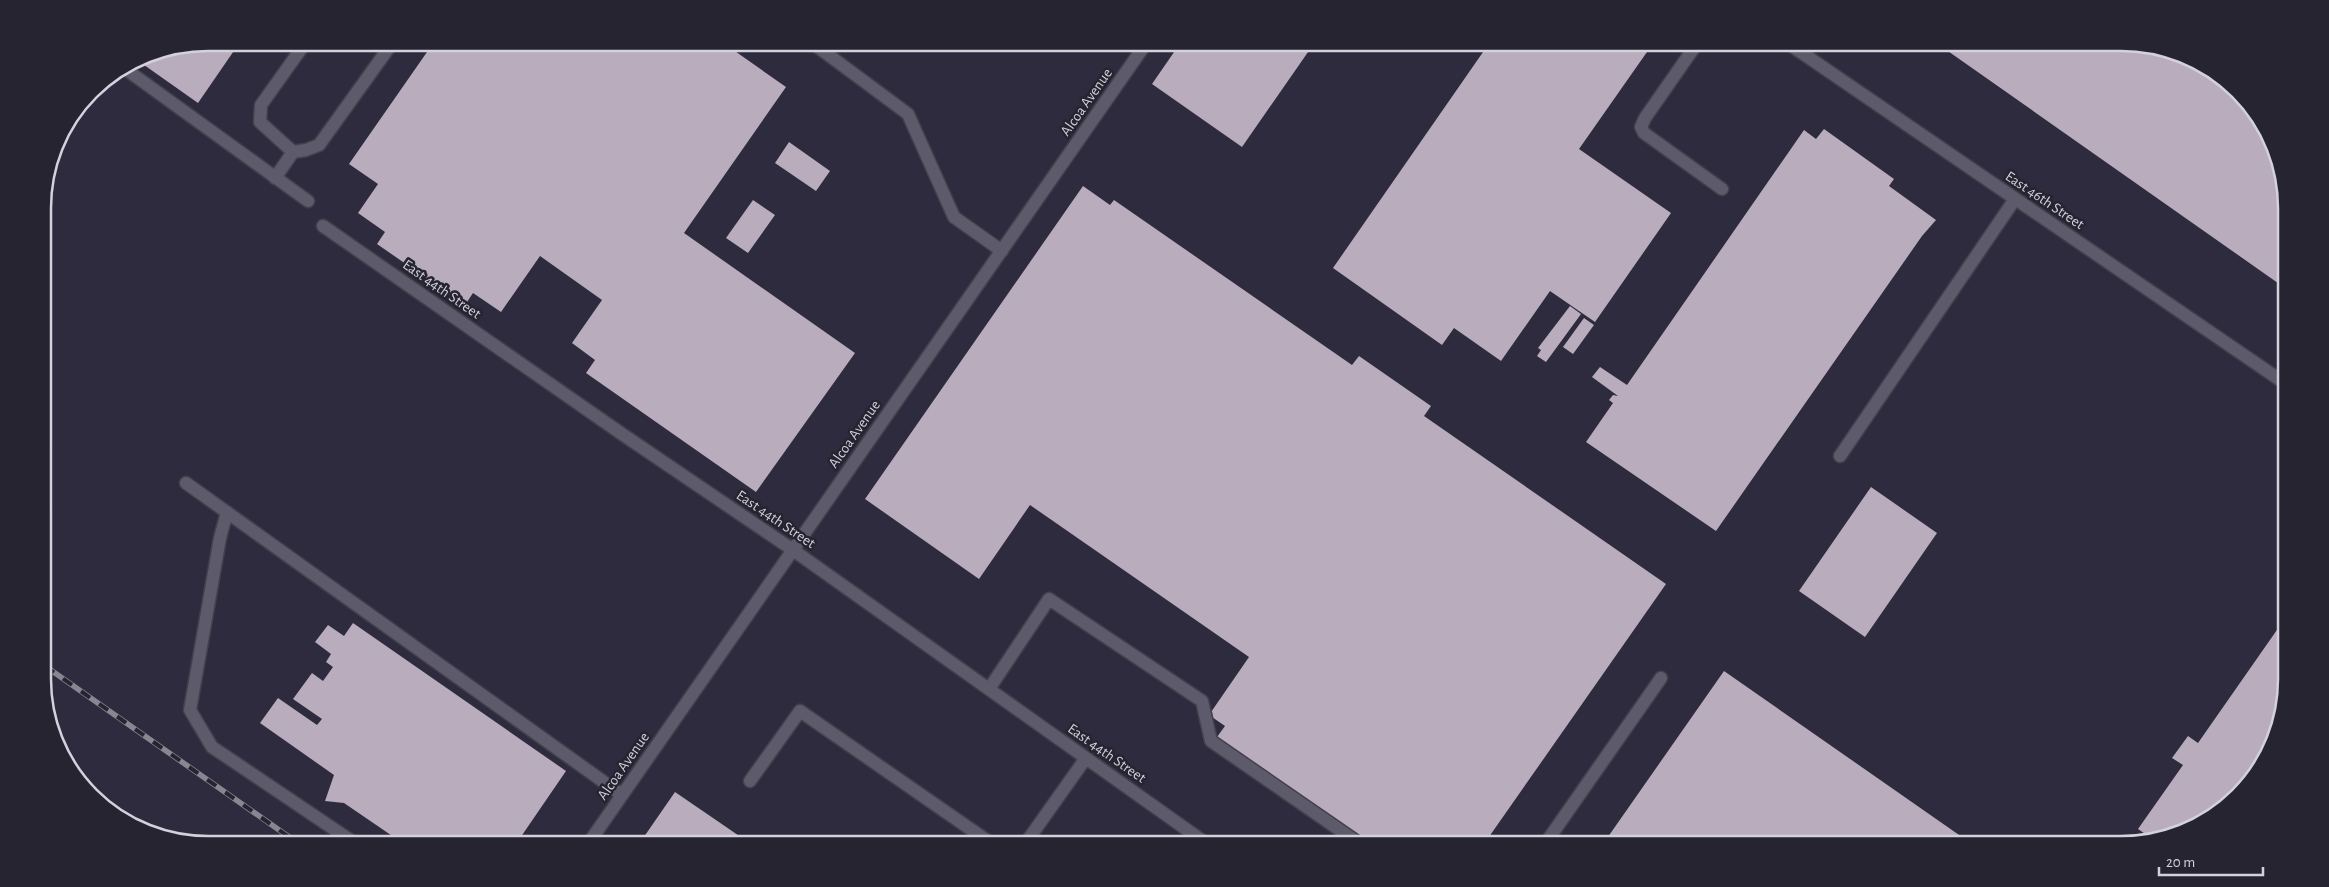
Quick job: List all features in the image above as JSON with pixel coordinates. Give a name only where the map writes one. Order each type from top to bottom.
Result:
[{"type":"street","points":[[1692,51],[1645,118],[1641,127],[1644,133],[1722,189]]},
{"type":"street","name":"East 46th Street","points":[[1799,51],[2278,379]]},
{"type":"street","points":[[293,152],[260,122],[261,106],[299,52]]},
{"type":"street","points":[[276,178],[293,152],[319,145],[386,52]]},
{"type":"street","points":[[824,52],[908,114],[954,217],[1002,251]]},
{"type":"street","name":"Alcoa Avenue","points":[[594,836],[1140,52]]},
{"type":"street","points":[[130,72],[308,201]]},
{"type":"street","points":[[1840,456],[2015,199]]},
{"type":"street","name":"East 44th Street","points":[[323,226],[622,434],[794,550],[1195,835]]},
{"type":"street","points":[[186,483],[622,795]]},
{"type":"street","points":[[227,512],[220,538],[190,710],[212,747],[344,836]]},
{"type":"street","points":[[988,689],[1049,600],[1202,701],[1211,741],[1348,835]]},
{"type":"street","points":[[1551,835],[1661,678]]},
{"type":"street","points":[[750,781],[800,711],[980,836]]},
{"type":"street","points":[[1031,836],[1086,758]]},
{"type":"shaded area","points":[[2121,51],[2136,53],[2253,125],[2266,148],[2272,168],[2278,208],[2278,679],[2275,709],[2266,739],[2257,757],[2232,790],[2199,815],[2171,827],[2151,833],[2131,835],[208,836],[178,833],[158,827],[139,820],[121,809],[90,782],[67,748],[60,729],[54,709],[51,679],[52,198],[54,178],[63,148],[72,130],[97,97],[130,72],[148,63],[178,54],[198,52]]},
{"type":"building","points":[[1174,51],[1308,51],[1242,147],[1152,84]]},
{"type":"building","points":[[1484,51],[1648,51],[1579,149],[1671,213],[1595,322],[1550,291],[1501,361],[1454,328],[1442,345],[1333,268]]},
{"type":"building","points":[[1948,51],[2121,51],[2141,53],[2161,57],[2190,67],[2208,78],[2232,97],[2257,130],[2266,148],[2276,188],[2278,208],[2278,283]]},
{"type":"building","points":[[233,52],[198,103],[144,65],[178,54]]},
{"type":"building","points":[[427,52],[736,52],[786,87],[684,233],[855,353],[756,492],[586,373],[595,360],[572,343],[602,300],[540,256],[501,312],[473,293],[465,305],[377,244],[385,232],[358,213],[378,184],[349,164]]},
{"type":"building","points":[[1824,129],[1894,179],[1889,186],[1936,220],[1922,236],[1716,531],[1586,442],[1613,403],[1609,400],[1613,395],[1618,396],[1592,377],[1600,367],[1627,385],[1804,130],[1816,139]]},
{"type":"building","points":[[789,142],[830,171],[816,191],[775,163]]},
{"type":"building","points":[[1083,186],[1110,205],[1114,200],[1352,365],[1359,356],[1431,406],[1424,416],[1666,584],[1490,835],[1360,835],[1217,737],[1225,726],[1209,715],[1249,657],[1030,505],[979,579],[865,499]]},
{"type":"building","points":[[753,200],[775,215],[748,253],[726,238]]},
{"type":"building","points":[[1570,306],[1581,314],[1546,362],[1537,356],[1541,350],[1538,348]]},
{"type":"building","points":[[1584,318],[1594,325],[1573,354],[1563,347]]},
{"type":"building","points":[[1871,487],[1937,533],[1865,637],[1799,591]]},
{"type":"building","points":[[353,623],[566,771],[522,836],[392,836],[344,803],[325,801],[334,775],[260,723],[278,698],[317,725],[322,719],[293,699],[312,673],[323,681],[333,667],[326,662],[331,654],[315,642],[328,625],[344,636]]},
{"type":"building","points":[[2278,628],[2278,679],[2275,709],[2266,739],[2257,757],[2232,790],[2199,815],[2171,827],[2145,834],[2138,829],[2183,765],[2172,758],[2188,736],[2198,743]]},
{"type":"building","points":[[1724,671],[1959,835],[1609,835]]},
{"type":"building","points":[[675,792],[739,836],[645,836]]},
{"type":"railway","points":[[51,670],[288,836]]}]
